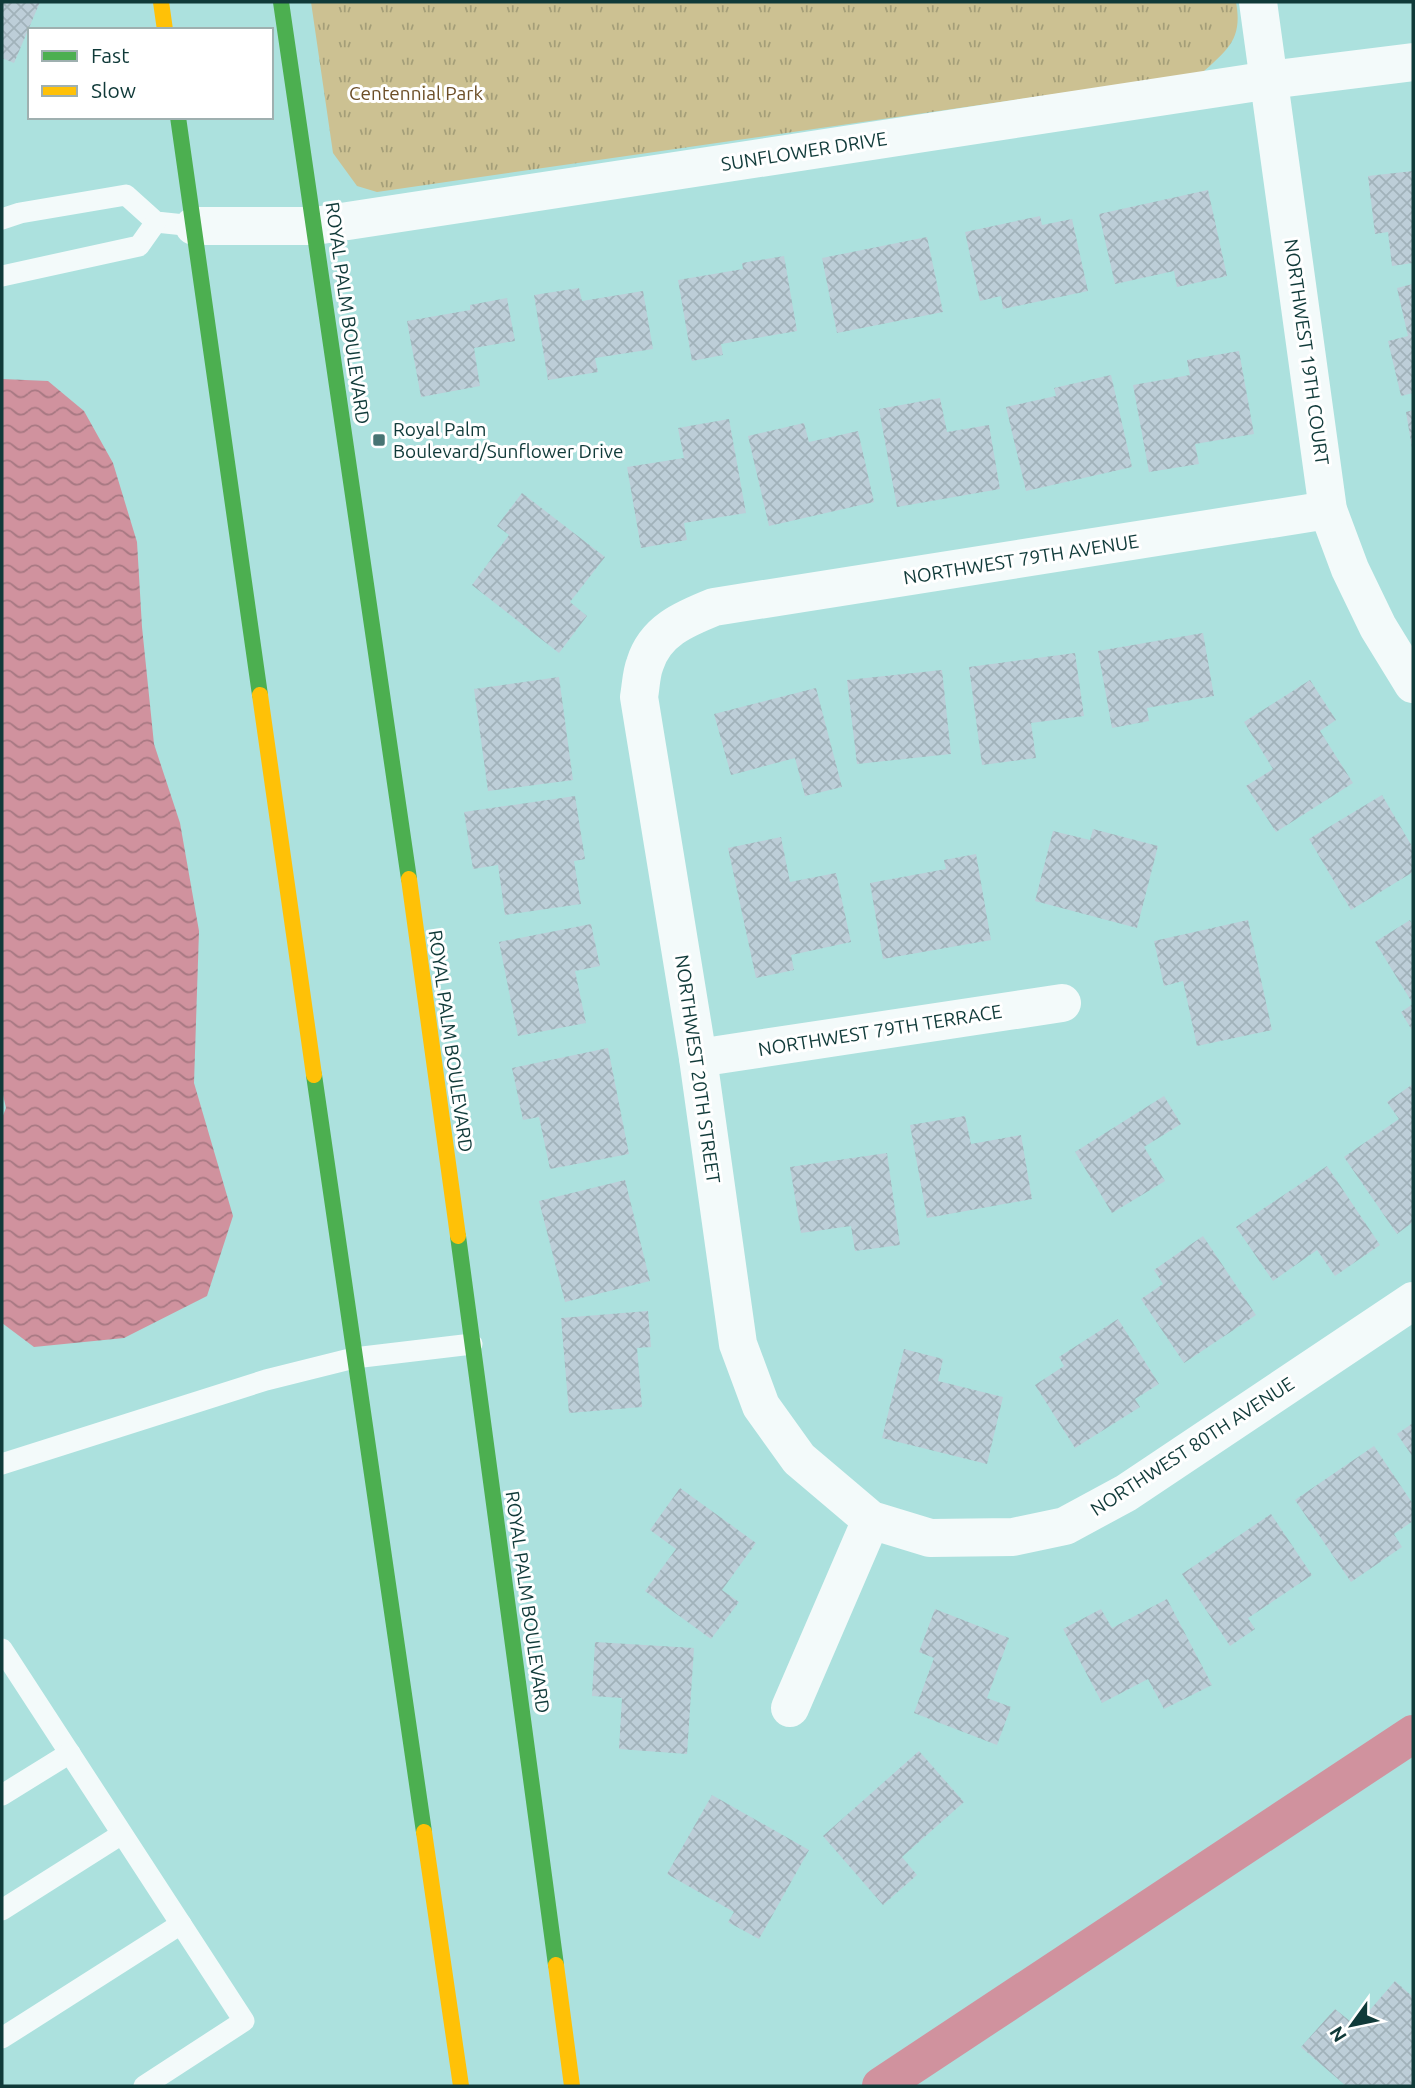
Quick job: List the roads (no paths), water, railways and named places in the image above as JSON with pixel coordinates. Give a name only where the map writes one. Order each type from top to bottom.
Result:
[{"type":"main road","points":[[161,2],[165,28]]},
{"type":"main road","name":"ROYAL PALM BOULEVARD","points":[[281,2],[472,1344],[572,2086]]},
{"type":"main road","points":[[178,119],[354,1358],[461,2086]]},
{"type":"street","name":"NORTHWEST 19TH COURT","points":[[1258,2],[1328,510],[1350,569],[1378,627],[1413,684]]},
{"type":"street","name":"SUNFLOWER DRIVE","points":[[194,226],[315,226],[1270,80],[1413,62]]},
{"type":"street","name":"NORTHWEST 79TH AVENUE","points":[[714,607],[1328,510]]},
{"type":"street","name":"NORTHWEST 20TH STREET","points":[[714,607],[681,620],[658,639],[645,664],[639,697],[698,1058],[737,1344],[761,1406],[799,1459],[871,1520]]},
{"type":"street","name":"NORTHWEST 79TH TERRACE","points":[[698,1058],[1062,1003]]},
{"type":"street","name":"NORTHWEST 80TH AVENUE","points":[[871,1520],[930,1538],[1013,1537],[1065,1526],[1126,1493],[1413,1301]]},
{"type":"street","points":[[790,1707],[871,1520]]},
{"type":"lane","points":[[2,219],[20,213],[126,195],[156,222],[194,226]]},
{"type":"lane","points":[[2,276],[139,246],[156,222]]},
{"type":"lane","points":[[2,1464],[266,1380],[354,1358],[472,1344]]},
{"type":"lane","points":[[2,1649],[8,1671],[70,1753],[244,2021],[144,2086]]},
{"type":"lane","points":[[2,1795],[70,1753]]},
{"type":"lane","points":[[2,1910],[122,1834]]},
{"type":"lane","points":[[2,2038],[181,1924]]},
{"type":"water","points":[[2,379],[48,381],[84,411],[113,463],[137,542],[142,627],[154,744],[180,823],[199,931],[194,1083],[233,1216],[207,1296],[124,1338],[34,1347],[2,1323],[2,1118],[6,1108],[2,1090]]},
{"type":"waterway","points":[[881,2086],[1413,1734]]},
{"type":"place","name":"Royal Palm Boulevard/Sunflower Drive","points":[[379,440]]},
{"type":"park label","name":"Centennial Park","points":[[416,93]]}]
